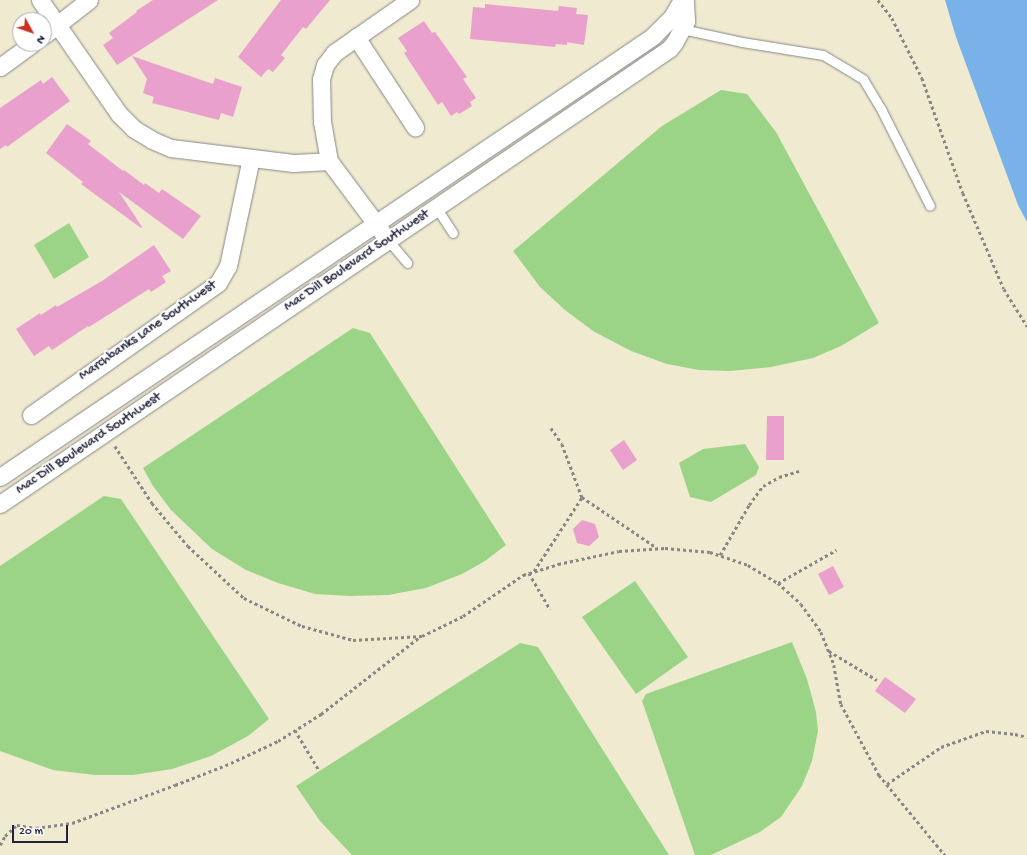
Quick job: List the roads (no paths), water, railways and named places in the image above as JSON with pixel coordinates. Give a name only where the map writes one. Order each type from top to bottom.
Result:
[{"type":"street","points":[[40,0],[44,12]]},
{"type":"street","points":[[52,28],[89,0]]},
{"type":"street","points":[[388,240],[329,160],[322,122],[323,72],[334,53],[410,0]]},
{"type":"street","name":"Mac Dill Boulevard Southwest","points":[[0,504],[669,49],[674,44],[686,21],[683,0]]},
{"type":"street","name":"Mac Dill Boulevard Southwest","points":[[0,477],[652,37],[672,17],[683,0]]},
{"type":"street","points":[[52,32],[119,114],[134,129],[146,137],[171,148],[302,164],[329,160]]},
{"type":"street","points":[[356,37],[415,127]]},
{"type":"street","points":[[0,67],[21,52]]},
{"type":"street","name":"Marchbanks Lane Southwest","points":[[31,415],[218,283],[228,266],[251,158]]},
{"type":"lane","points":[[682,29],[742,42],[823,55],[863,79],[882,111],[930,206]]},
{"type":"lane","points":[[436,207],[453,233]]},
{"type":"lane","points":[[388,240],[407,263]]},
{"type":"water","points":[[945,0],[1027,0],[1027,222],[1018,205],[956,37]]}]
